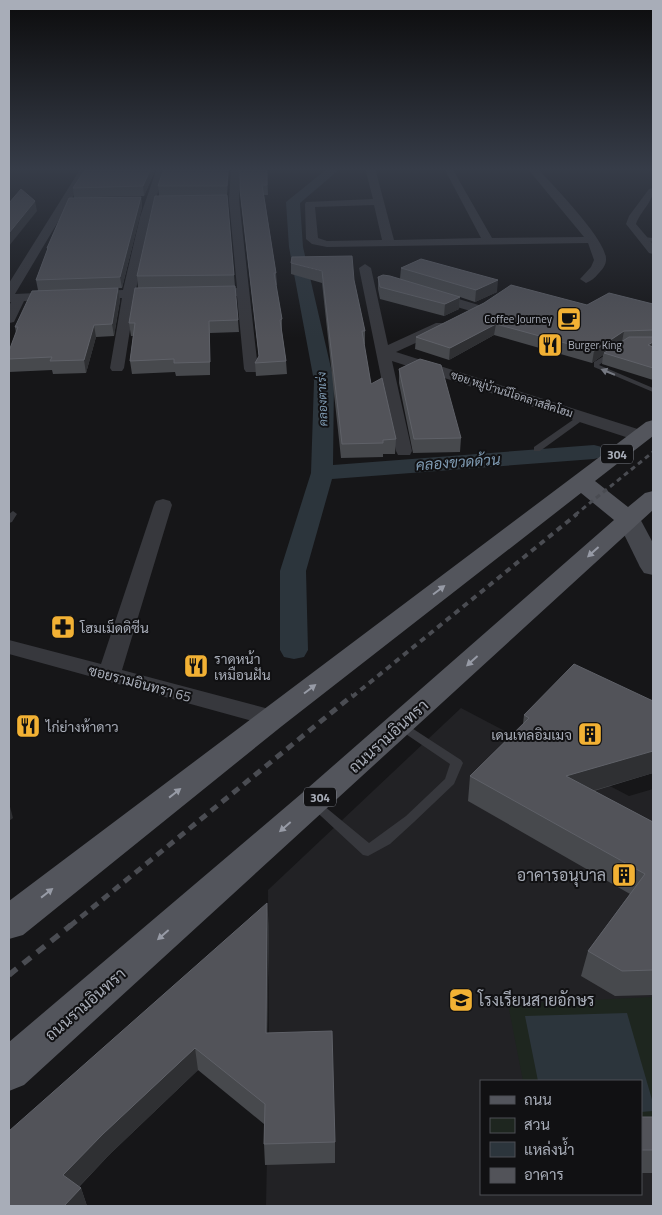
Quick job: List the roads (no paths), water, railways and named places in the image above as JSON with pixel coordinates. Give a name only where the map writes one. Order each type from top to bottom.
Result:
[{"type":"main road","name":"304","points":[[9,923],[271,718],[647,431]]},
{"type":"main road","points":[[582,482],[641,509]]},
{"type":"main road","name":"ถนนรามอินทรา","points":[[9,1070],[313,803],[641,509]]},
{"type":"street","points":[[9,319],[12,296],[54,225]]},
{"type":"street","points":[[117,368],[140,225]]},
{"type":"street","points":[[236,225],[251,368]]},
{"type":"street","points":[[310,225],[312,239],[320,243],[489,242],[595,245]]},
{"type":"street","points":[[384,225],[389,244]]},
{"type":"street","points":[[479,225],[489,242]]},
{"type":"street","points":[[578,225],[595,245],[600,261],[598,267],[586,279]]},
{"type":"street","points":[[632,225],[648,239],[653,251]]},
{"type":"street","points":[[371,276],[383,353],[404,451]]},
{"type":"street","points":[[196,293],[243,292]]},
{"type":"street","points":[[420,292],[477,309]]},
{"type":"street","points":[[12,296],[177,293]]},
{"type":"street","points":[[383,353],[494,300]]},
{"type":"street","name":"ซอย หมู่บ้านนีโอคลาสสิคโฮม","points":[[383,353],[583,417],[647,431]]},
{"type":"street","points":[[109,674],[163,505]]},
{"type":"street","points":[[641,509],[653,567]]},
{"type":"street","name":"ซอยรามอินทรา 65","points":[[9,647],[271,718]]},
{"type":"lane","points":[[618,350],[596,363],[596,366],[653,390]]},
{"type":"lane","points":[[537,449],[583,417]]},
{"type":"lane","points":[[313,803],[368,851],[385,840],[410,819],[450,781],[457,763],[400,725]]},
{"type":"water","points":[[627,1013],[653,1103],[653,1111],[642,1112],[642,1080],[538,1080],[525,1016]]},
{"type":"waterway","name":"คลองตาเร่ง","points":[[295,225],[296,247],[324,381],[322,473]]},
{"type":"waterway","name":"คลองขวดด้วน","points":[[322,473],[594,452]]},
{"type":"waterway","name":"คลองตาเร่ง","points":[[294,650],[293,571],[322,473]]},
{"type":"railway","points":[[575,515],[653,452]]},
{"type":"railway","points":[[352,697],[577,514]]},
{"type":"railway","points":[[70,926],[353,695]]},
{"type":"railway","points":[[9,975],[71,925]]},
{"type":"place","name":"Coffee Journey","points":[[569,319]]},
{"type":"place","name":"Burger King","points":[[550,345]]},
{"type":"place","name":"โฮมเม็ดดิซีน","points":[[63,627]]},
{"type":"place","name":"ราดหน้า เหมือนฝัน","points":[[196,666]]},
{"type":"place","name":"ไก่ย่างห้าดาว","points":[[28,726]]},
{"type":"place","name":"เดนเทลอิมเมจ","points":[[590,734]]},
{"type":"place","name":"อาคารอนุบาล","points":[[624,875]]},
{"type":"place","name":"โรงเรียนสายอักษร","points":[[461,1000]]}]
